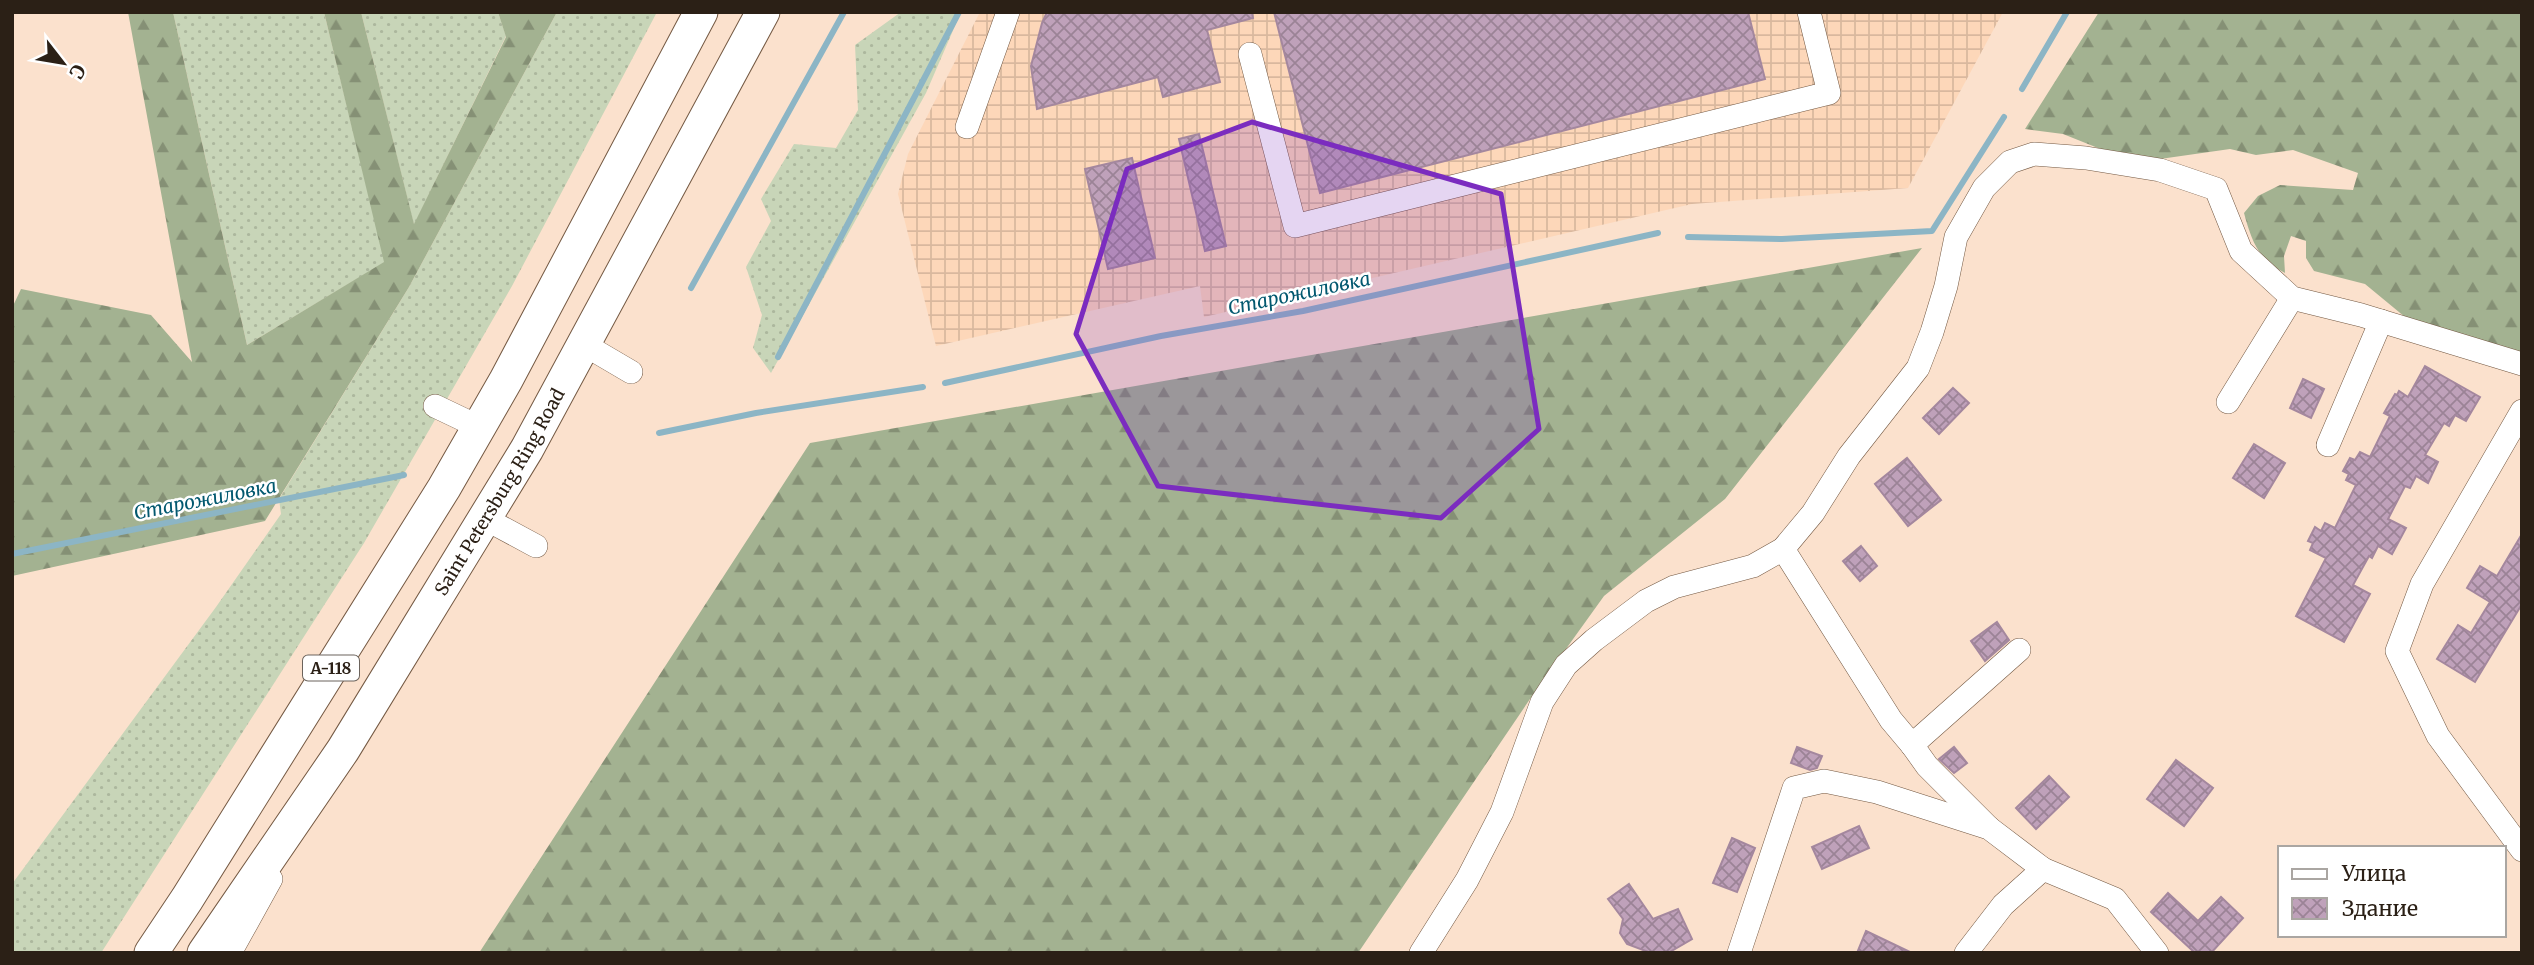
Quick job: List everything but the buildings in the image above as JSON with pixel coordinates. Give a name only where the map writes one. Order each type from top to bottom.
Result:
[{"type":"highway","name":"А-118","points":[[151,953],[479,427],[513,368],[701,12]]},
{"type":"highway","name":"Saint Petersburg Ring Road","points":[[204,953],[343,750],[484,519],[585,345],[762,12]]},
{"type":"street","points":[[967,127],[1008,12]]},
{"type":"street","points":[[1251,54],[1295,226],[1829,93],[1810,12]]},
{"type":"street","points":[[1421,953],[1467,880],[1502,812],[1542,702],[1566,665],[1646,601],[1674,587],[1753,566],[1783,549],[1813,513],[1849,456],[1918,368],[1933,332],[1956,237],[1984,188],[2010,162],[2034,154],[2087,158],[2160,170],[2216,189],[2241,251],[2292,298],[2371,318],[2522,364]]},
{"type":"street","points":[[2228,402],[2292,298]]},
{"type":"street","points":[[2328,444],[2371,318]]},
{"type":"street","points":[[585,345],[631,372]]},
{"type":"street","points":[[435,406],[479,427]]},
{"type":"street","points":[[2522,411],[2422,584],[2397,652],[2438,736],[2522,850]]},
{"type":"street","points":[[484,519],[536,546]]},
{"type":"street","points":[[1783,549],[1891,720],[1927,765],[1989,828],[2043,869],[2115,900],[2157,953]]},
{"type":"street","points":[[1912,745],[2020,650]]},
{"type":"street","points":[[230,953],[343,750]]},
{"type":"street","points":[[1739,953],[1794,788],[1824,781],[1877,792],[1989,828]]},
{"type":"street","points":[[1966,953],[2003,905],[2043,869]]},
{"type":"highlighted area","points":[[1252,122],[1501,194],[1539,429],[1441,518],[1158,486],[1076,334],[1127,169]]},
{"type":"shaded area","points":[[980,12],[2003,12],[1908,188],[1692,204],[1204,317],[1200,286],[936,346],[898,194],[908,154]]},
{"type":"green space","points":[[128,12],[173,12],[247,345],[384,262],[324,12],[361,12],[414,224],[506,37],[498,12],[557,12],[409,287],[265,521],[12,576],[12,308],[21,289],[151,315],[192,362]]},
{"type":"green space","points":[[173,12],[324,12],[385,262],[247,345]]},
{"type":"green space","points":[[361,12],[498,12],[506,36],[414,225]]},
{"type":"green space","points":[[557,12],[657,12],[512,286],[364,543],[101,953],[12,953],[12,884],[216,607],[281,514],[279,499],[409,287]]},
{"type":"green space","points":[[901,12],[961,12],[926,93],[771,373],[753,348],[762,315],[746,267],[771,221],[761,199],[794,144],[836,148],[858,110],[855,45]]},
{"type":"green space","points":[[2099,12],[2522,12],[2522,354],[2405,317],[2365,284],[2314,271],[2306,258],[2306,241],[2291,236],[2284,256],[2285,273],[2262,256],[2253,241],[2244,213],[2258,196],[2280,185],[2353,190],[2358,173],[2293,150],[2256,155],[2230,149],[2160,159],[2126,156],[2063,134],[2025,129]]},
{"type":"green space","points":[[1922,248],[1725,499],[1604,596],[1530,699],[1358,953],[479,953],[810,443]]},
{"type":"waterway","points":[[691,288],[844,12]]},
{"type":"waterway","points":[[778,357],[959,12]]},
{"type":"waterway","points":[[2022,89],[2067,12]]},
{"type":"waterway","name":"Старожиловка","points":[[1688,237],[1782,239],[1932,231],[2004,117]]},
{"type":"waterway","name":"Старожиловка","points":[[945,383],[1161,336],[1303,311],[1658,233]]},
{"type":"waterway","name":"Старожиловка","points":[[659,433],[756,413],[923,387]]},
{"type":"waterway","name":"Старожиловка","points":[[12,554],[404,475]]}]
